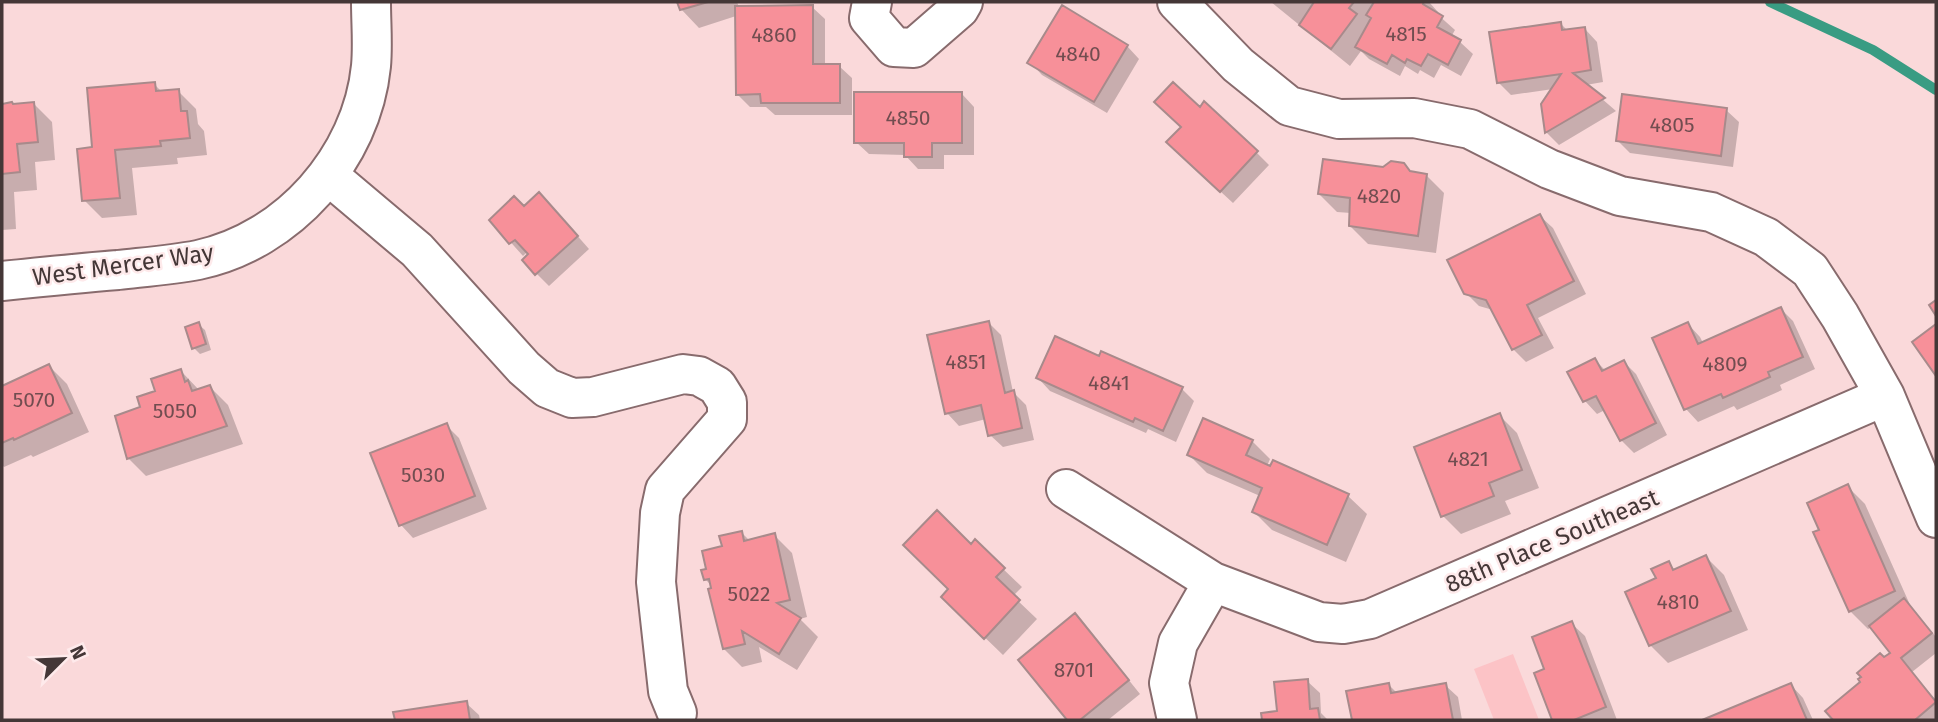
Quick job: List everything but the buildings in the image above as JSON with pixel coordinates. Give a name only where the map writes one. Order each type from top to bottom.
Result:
[{"type":"street","name":"West Mercer Way","points":[[2,281],[199,260],[237,247],[271,229],[302,204],[328,175],[349,141],[363,105],[371,66],[371,2]]},
{"type":"street","points":[[872,2],[869,18],[894,47],[914,48],[959,9],[963,2]]},
{"type":"street","points":[[1177,2],[1238,65],[1289,106],[1339,119],[1414,118],[1470,129],[1549,169],[1620,196],[1712,212],[1766,237],[1810,270],[1840,317],[1885,396],[1936,518]]},
{"type":"street","points":[[328,175],[417,250],[524,368],[547,388],[572,398],[593,397],[683,373],[699,376],[717,386],[727,402],[727,419],[666,490],[660,513],[656,582],[668,691],[677,713]]},
{"type":"street","name":"88th Place Southeast","points":[[1066,489],[1213,582],[1319,622],[1343,624],[1370,619],[1885,396]]},
{"type":"street","points":[[1177,720],[1169,682],[1178,643],[1213,582]]},
{"type":"shaded area","points":[[1513,654],[1539,720],[1494,720],[1474,669]]},
{"type":"waterway","points":[[1770,2],[1873,50],[1936,90]]}]
